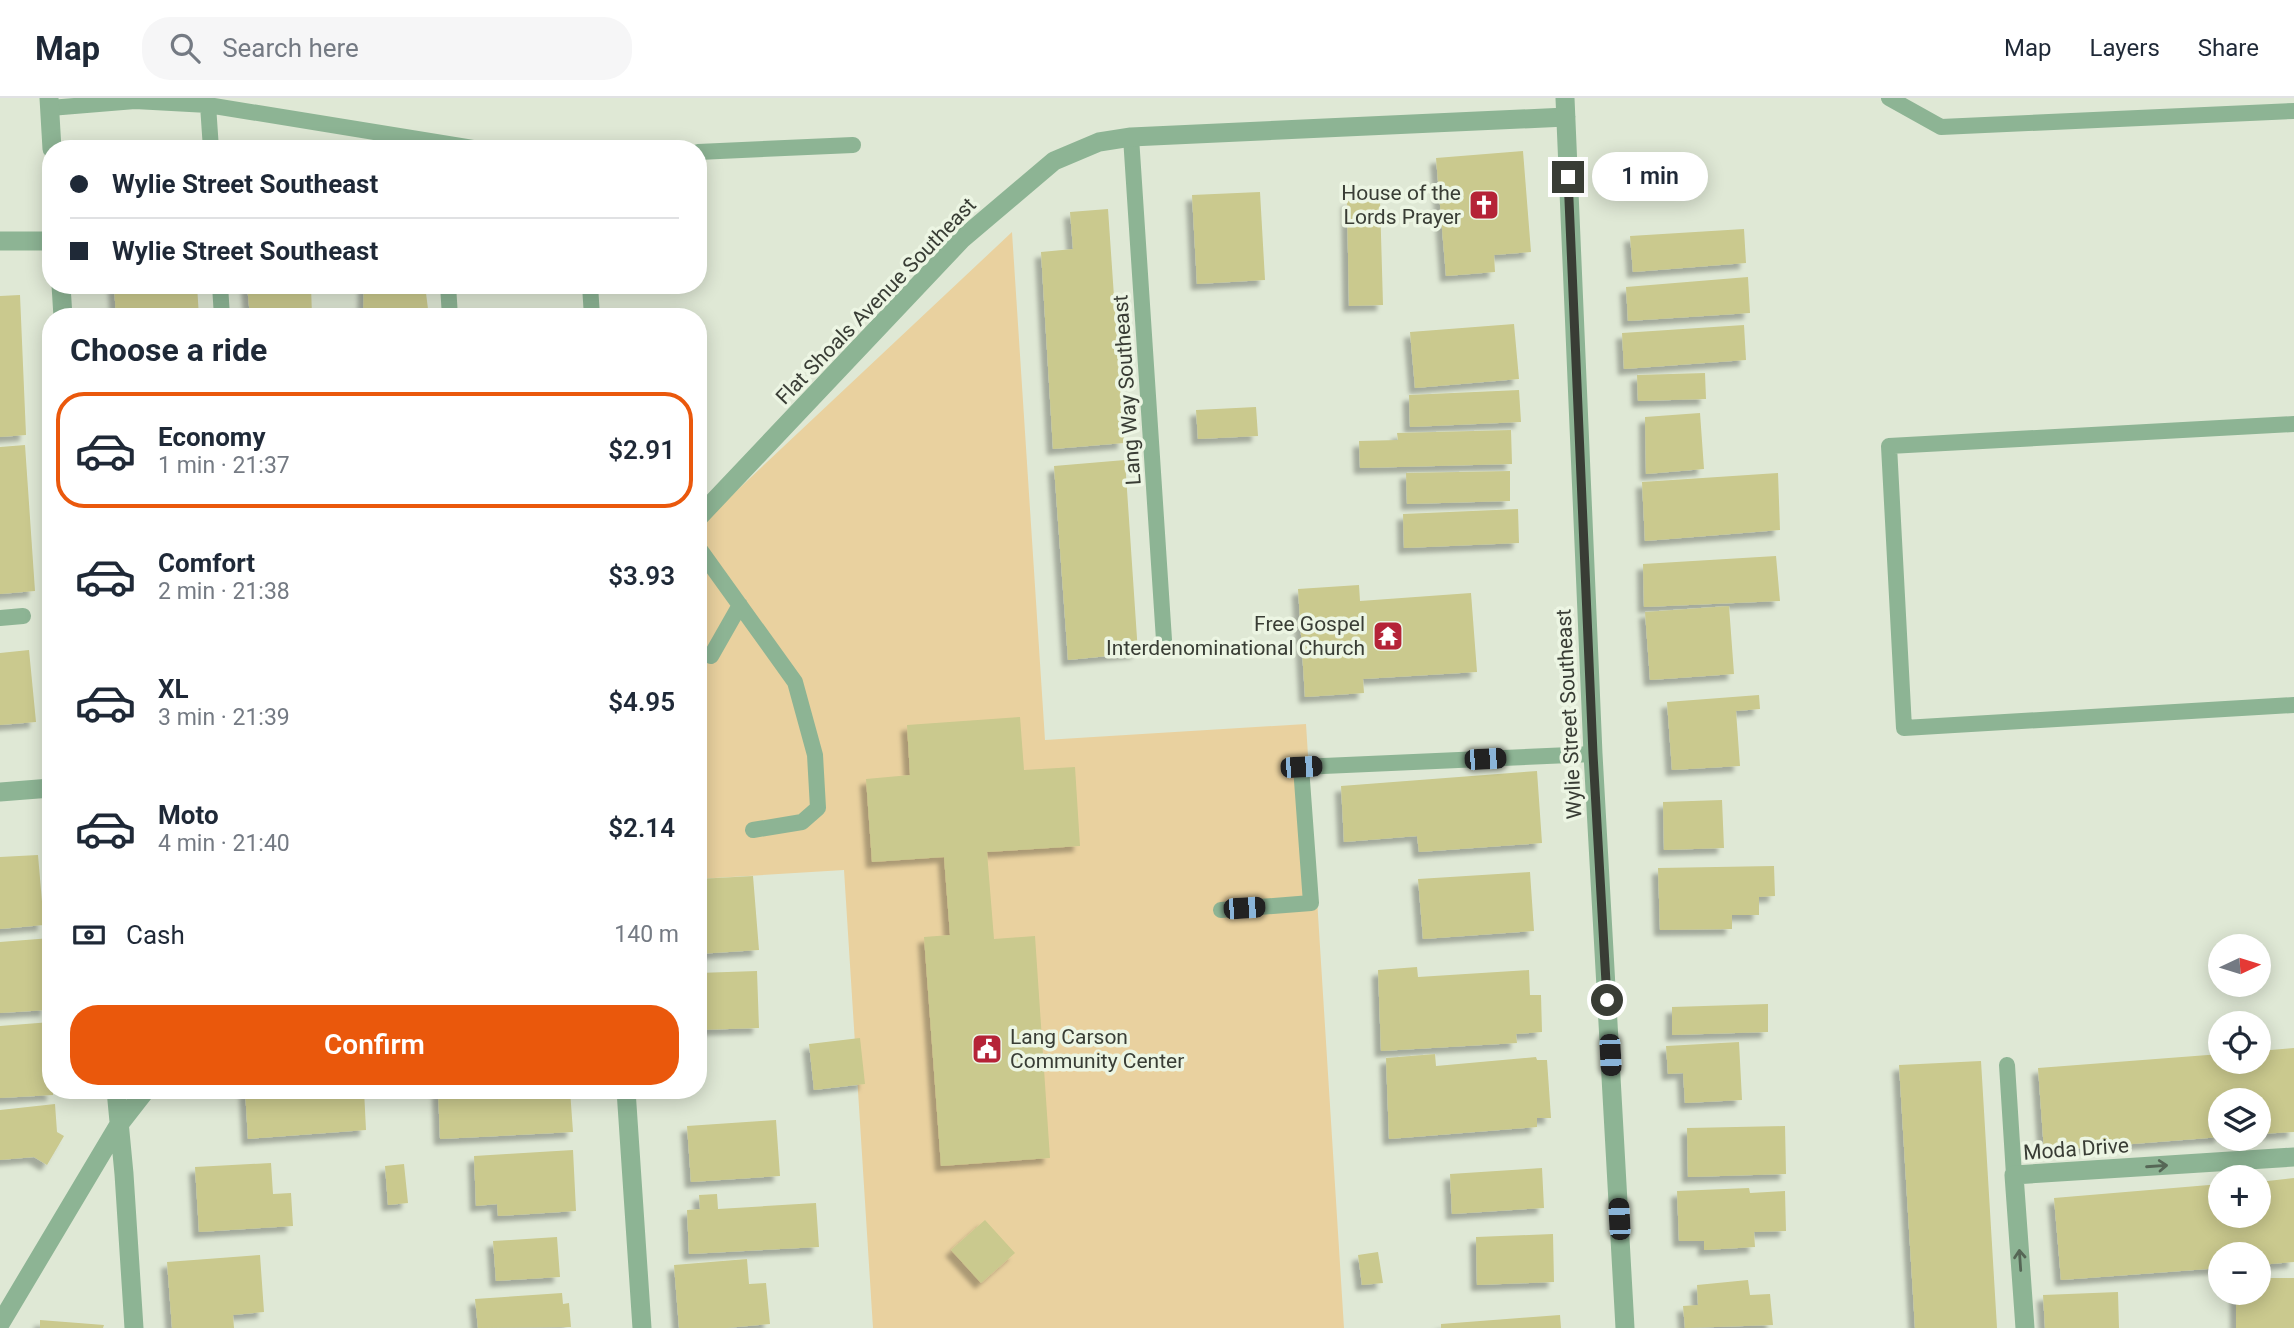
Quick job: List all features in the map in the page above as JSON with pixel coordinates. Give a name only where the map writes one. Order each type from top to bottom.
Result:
[{"type":"street","points":[[50,103],[52,140]]},
{"type":"street","name":"Flat Shoals Avenue Southeast","points":[[707,508],[962,239],[1054,161],[1099,142],[1131,137],[1565,107]]},
{"type":"street","name":"Wylie Street Southeast","points":[[1565,107],[1593,754],[1625,1328]]},
{"type":"street","points":[[0,240],[42,241]]},
{"type":"street","points":[[0,792],[42,789]]},
{"type":"street","points":[[116,1099],[134,1328]]},
{"type":"street","points":[[0,1324],[118,1126],[139,1099]]},
{"type":"street","points":[[627,1099],[642,1328]]},
{"type":"street","name":"Moda Drive","points":[[2025,1328],[2014,1175],[2294,1157]]},
{"type":"lane","points":[[1889,98],[1941,127],[2294,111]]},
{"type":"lane","points":[[50,103],[135,101],[208,105],[406,140]]},
{"type":"lane","points":[[208,105],[210,140]]},
{"type":"lane","name":"Lang Way Southeast","points":[[1131,137],[1164,640]]},
{"type":"lane","points":[[707,152],[853,145]]},
{"type":"lane","points":[[2294,424],[1889,446],[1904,728],[2294,705]]},
{"type":"lane","points":[[707,559],[795,682],[815,755],[818,808],[802,822],[753,830]]},
{"type":"lane","points":[[710,656],[740,605]]},
{"type":"lane","points":[[0,618],[23,616]]},
{"type":"lane","points":[[1222,910],[1311,903],[1301,767],[1593,754]]},
{"type":"lane","points":[[2007,1065],[2014,1175]]},
{"type":"shaded area","points":[[1012,232],[1045,740],[1306,724],[1344,1328],[873,1328],[844,870],[707,878],[707,519]]},
{"type":"building","name":"House of the Lords Prayer","points":[[1523,151],[1531,252],[1494,255],[1495,272],[1446,276],[1436,158]]},
{"type":"building","points":[[1260,192],[1265,280],[1197,284],[1192,195]]},
{"type":"building","points":[[1380,200],[1383,305],[1349,306],[1347,201]]},
{"type":"building","points":[[1108,209],[1124,443],[1053,449],[1041,252],[1073,249],[1070,212]]},
{"type":"building","points":[[1744,229],[1746,263],[1633,272],[1630,236]]},
{"type":"building","points":[[1748,277],[1750,313],[1628,321],[1626,287]]},
{"type":"building","points":[[115,294],[198,294],[198,308],[115,308]]},
{"type":"building","points":[[248,294],[311,294],[312,308],[249,308]]},
{"type":"building","points":[[364,294],[426,294],[428,308],[363,308]]},
{"type":"building","points":[[20,295],[26,435],[0,437],[0,296]]},
{"type":"building","points":[[1514,324],[1519,379],[1415,388],[1410,332]]},
{"type":"building","points":[[1744,325],[1746,360],[1624,369],[1622,333]]},
{"type":"building","points":[[1705,373],[1706,399],[1638,401],[1637,375]]},
{"type":"building","points":[[1519,390],[1521,422],[1410,427],[1409,395]]},
{"type":"building","points":[[1256,407],[1258,436],[1198,439],[1196,410]]},
{"type":"building","points":[[1700,413],[1704,469],[1646,474],[1645,417]]},
{"type":"building","points":[[1511,430],[1512,464],[1360,468],[1359,441],[1398,440],[1397,433]]},
{"type":"building","points":[[25,445],[35,591],[0,594],[0,447]]},
{"type":"building","points":[[1125,460],[1138,653],[1068,660],[1054,466]]},
{"type":"building","points":[[1510,471],[1510,501],[1407,504],[1406,473]]},
{"type":"building","points":[[1778,473],[1780,530],[1645,541],[1642,482]]},
{"type":"building","points":[[1518,509],[1519,543],[1404,548],[1403,514]]},
{"type":"building","points":[[1776,556],[1780,601],[1644,607],[1643,564]]},
{"type":"building","name":"Free Gospel Interdenominational Church","points":[[1359,585],[1360,601],[1471,593],[1477,672],[1363,679],[1364,693],[1305,697],[1298,589]]},
{"type":"building","points":[[1729,606],[1734,674],[1650,680],[1645,612]]},
{"type":"building","points":[[29,650],[36,722],[0,725],[0,653]]},
{"type":"building","points":[[1759,695],[1760,709],[1736,711],[1740,766],[1672,770],[1667,702]]},
{"type":"building","name":"Lang Carson Community Center","points":[[1020,717],[1024,770],[1075,767],[1080,846],[987,852],[994,939],[1035,936],[1050,1158],[941,1166],[924,937],[950,935],[944,857],[872,862],[866,779],[910,775],[907,725]]},
{"type":"building","points":[[1537,771],[1542,843],[1419,852],[1417,836],[1344,842],[1341,786]]},
{"type":"building","points":[[1722,800],[1724,848],[1664,850],[1663,802]]},
{"type":"building","points":[[38,855],[42,925],[0,929],[0,857]]},
{"type":"building","points":[[1774,866],[1775,896],[1759,897],[1759,915],[1732,915],[1732,929],[1660,930],[1658,868]]},
{"type":"building","points":[[1530,872],[1534,931],[1423,939],[1418,879]]},
{"type":"building","points":[[753,876],[759,950],[707,953],[707,879]]},
{"type":"building","points":[[42,939],[42,1010],[0,1013],[0,942]]},
{"type":"building","points":[[1417,967],[1418,977],[1529,970],[1530,995],[1541,995],[1542,1032],[1516,1034],[1517,1043],[1381,1051],[1378,970]]},
{"type":"building","points":[[757,971],[759,1028],[707,1030],[707,973]]},
{"type":"building","points":[[1768,1004],[1768,1032],[1672,1035],[1672,1007]]},
{"type":"building","points":[[42,1023],[42,1096],[0,1098],[0,1026]]},
{"type":"building","points":[[860,1038],[865,1084],[814,1090],[809,1044]]},
{"type":"building","points":[[1739,1042],[1742,1100],[1685,1103],[1683,1073],[1668,1074],[1666,1046]]},
{"type":"building","points":[[2294,1048],[2294,1132],[2271,1133],[2271,1088],[2208,1088],[2208,1138],[2044,1151],[2038,1068],[2208,1055],[2208,1074],[2271,1074],[2271,1050]]},
{"type":"building","points":[[1435,1054],[1436,1066],[1536,1057],[1537,1060],[1547,1060],[1551,1118],[1537,1118],[1537,1127],[1389,1139],[1386,1058]]},
{"type":"building","points":[[1981,1061],[1997,1328],[1915,1328],[1899,1065]]},
{"type":"building","points":[[246,1099],[364,1099],[366,1130],[248,1139]]},
{"type":"building","points":[[438,1099],[571,1099],[573,1132],[440,1139]]},
{"type":"building","points":[[55,1104],[57,1132],[64,1136],[47,1165],[34,1157],[0,1160],[0,1110]]},
{"type":"building","points":[[776,1120],[780,1176],[691,1182],[687,1126]]},
{"type":"building","points":[[1785,1126],[1786,1174],[1688,1177],[1687,1128]]},
{"type":"building","points":[[573,1150],[576,1211],[498,1216],[497,1204],[476,1206],[474,1156]]},
{"type":"building","points":[[271,1163],[273,1194],[291,1193],[293,1226],[199,1232],[195,1167]]},
{"type":"building","points":[[404,1164],[408,1203],[388,1205],[385,1166]]},
{"type":"building","points":[[1542,1168],[1544,1208],[1452,1214],[1450,1174]]},
{"type":"building","points":[[2294,1178],[2294,1262],[2271,1264],[2271,1242],[2208,1242],[2208,1269],[2061,1280],[2054,1198],[2208,1185],[2208,1228],[2271,1228],[2271,1181]]},
{"type":"building","points":[[1749,1188],[1750,1193],[1785,1191],[1786,1231],[1754,1232],[1755,1247],[1704,1250],[1704,1241],[1679,1241],[1677,1191]]},
{"type":"building","points":[[717,1194],[718,1209],[816,1203],[819,1247],[689,1254],[687,1210],[700,1209],[699,1195]]},
{"type":"building","points":[[985,1220],[1015,1253],[981,1283],[951,1250]]},
{"type":"building","points":[[1553,1234],[1554,1282],[1477,1285],[1476,1237]]},
{"type":"building","points":[[557,1237],[560,1277],[496,1281],[493,1241]]},
{"type":"building","points":[[1378,1252],[1383,1283],[1362,1285],[1358,1255]]},
{"type":"building","points":[[260,1255],[264,1312],[233,1315],[234,1328],[172,1328],[167,1262]]},
{"type":"building","points":[[747,1259],[749,1284],[766,1283],[770,1324],[679,1328],[674,1265]]},
{"type":"building","points":[[2271,1278],[2294,1278],[2294,1328],[2236,1328],[2236,1305],[2271,1305]]},
{"type":"building","points":[[1748,1280],[1750,1295],[1770,1294],[1773,1325],[1685,1328],[1683,1306],[1698,1305],[1697,1285]]},
{"type":"building","points":[[2118,1292],[2119,1328],[2045,1328],[2043,1295]]},
{"type":"building","points":[[562,1293],[563,1304],[569,1303],[571,1327],[478,1328],[475,1299]]},
{"type":"building","points":[[1560,1315],[1561,1328],[1441,1328],[1441,1324]]},
{"type":"building","points":[[40,1320],[104,1325],[103,1328],[40,1328]]},
{"type":"place","name":"House of the Lords Prayer","points":[[1484,205]]},
{"type":"place","name":"Free Gospel Interdenominational Church","points":[[1388,636]]},
{"type":"place","name":"Lang Carson Community Center","points":[[987,1049]]},
{"type":"route","points":[[1568,177],[1593,754],[1607,1000]]}]
